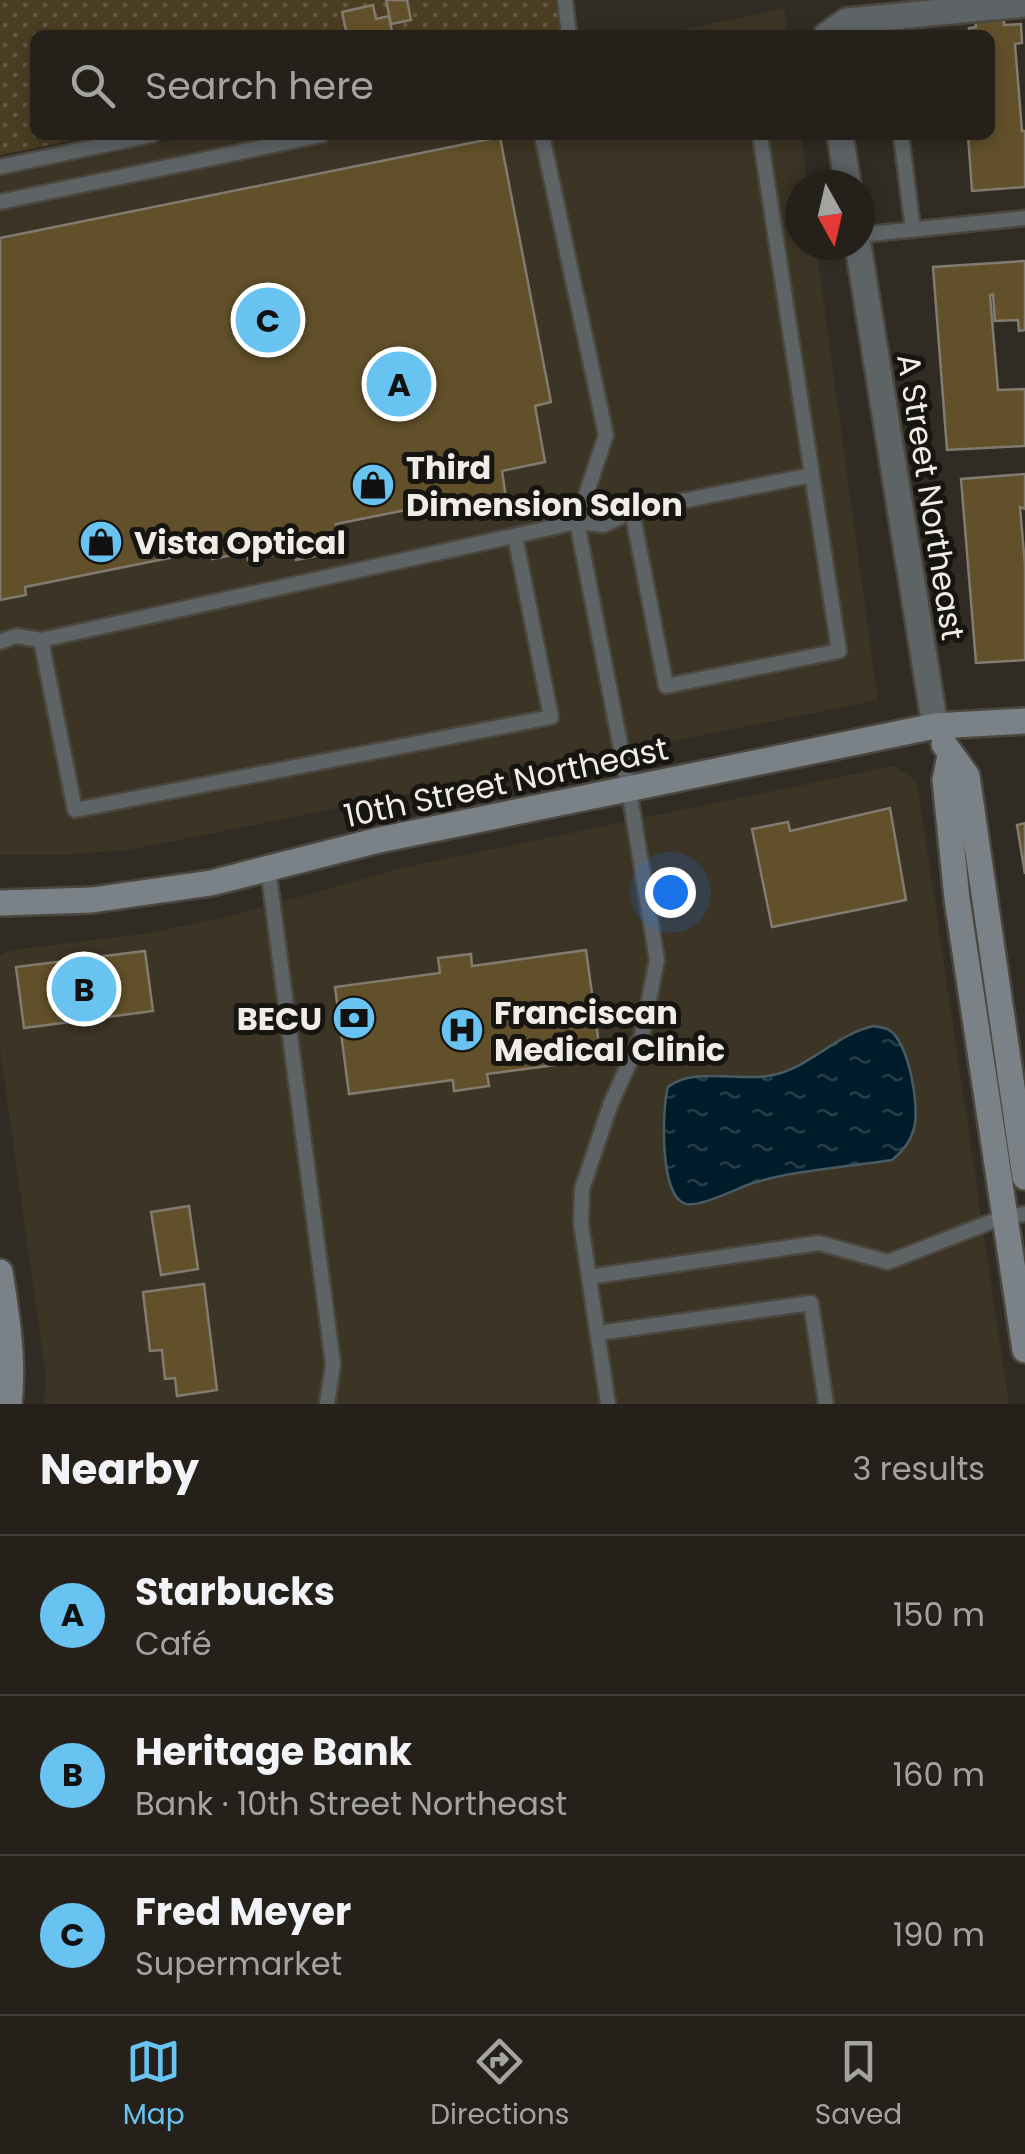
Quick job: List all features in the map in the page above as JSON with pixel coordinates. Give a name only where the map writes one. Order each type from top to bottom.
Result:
[{"type":"street","points":[[834,30],[847,21],[887,26],[1025,4]]},
{"type":"street","points":[[841,140],[846,170]]},
{"type":"street","name":"A Street Northeast","points":[[860,260],[935,726],[950,756],[968,776],[1025,1177]]},
{"type":"street","name":"10th Street Northeast","points":[[0,903],[92,900],[211,882],[380,840],[935,726],[1025,720]]},
{"type":"street","points":[[950,756],[944,780],[957,900],[1015,1215],[1025,1350]]},
{"type":"street","points":[[0,1272],[10,1346],[9,1404]]},
{"type":"lane","points":[[565,0],[568,30]]},
{"type":"lane","points":[[0,167],[128,140]]},
{"type":"lane","points":[[0,202],[298,140]]},
{"type":"lane","points":[[543,140],[606,435],[577,522],[629,790],[656,960],[642,1035],[611,1103],[582,1188],[582,1224],[608,1404]]},
{"type":"lane","points":[[632,511],[666,686],[839,651],[761,140]]},
{"type":"lane","points":[[902,140],[913,230]]},
{"type":"lane","points":[[875,234],[1025,218]]},
{"type":"lane","points":[[0,642],[16,636],[42,640],[577,522],[604,525],[632,511],[812,475]]},
{"type":"lane","points":[[42,640],[75,810],[550,717],[515,536]]},
{"type":"lane","points":[[268,868],[333,1364],[328,1404]]},
{"type":"lane","points":[[590,1277],[819,1243],[888,1262],[1015,1215]]},
{"type":"lane","points":[[598,1333],[811,1303],[826,1404]]},
{"type":"shaded area","points":[[0,0],[559,0],[560,30],[30,30],[30,140],[74,140],[0,155]]},
{"type":"shaded area","points":[[784,8],[787,30],[684,30]]},
{"type":"shaded area","points":[[174,140],[802,140],[806,170],[785,170],[785,260],[818,260],[878,700],[128,850],[0,855],[0,177]]},
{"type":"shaded area","points":[[893,766],[917,781],[1009,1404],[44,1404],[45,1372],[0,1049],[0,955],[12,950],[150,933],[234,915],[402,868]]},
{"type":"water","points":[[874,1026],[888,1029],[896,1037],[914,1091],[913,1133],[896,1157],[753,1183],[701,1203],[686,1204],[677,1198],[665,1151],[668,1087],[690,1078],[756,1077],[782,1072],[847,1036]]},
{"type":"building","points":[[386,0],[407,0],[411,20],[391,24]]},
{"type":"building","points":[[373,5],[376,19],[389,16],[392,30],[346,30],[342,12]]},
{"type":"building","points":[[1004,18],[1004,25],[1021,24],[1022,43],[1015,44],[1025,131],[1025,187],[972,191],[968,140],[995,140],[995,30],[969,30],[976,27],[975,20]]},
{"type":"building","points":[[501,140],[551,402],[535,406],[545,462],[502,471],[506,498],[462,507],[461,499],[336,524],[341,551],[296,560],[294,551],[248,560],[247,552],[212,559],[209,550],[25,587],[26,595],[0,600],[0,238]]},
{"type":"building","points":[[1025,261],[1025,330],[1019,331],[1018,320],[995,321],[993,294],[990,295],[998,390],[1025,389],[1025,446],[947,450],[933,267]]},
{"type":"building","points":[[1025,474],[1025,509],[1020,507],[1025,565],[1025,660],[976,663],[961,479]]},
{"type":"building","points":[[890,808],[906,900],[772,927],[752,829],[788,822],[790,831]]},
{"type":"building","points":[[1025,823],[1025,874],[1017,825]]},
{"type":"building","points":[[586,950],[601,1059],[487,1074],[489,1086],[454,1091],[453,1080],[349,1094],[335,987],[440,973],[438,958],[471,954],[472,966]]},
{"type":"building","points":[[145,951],[153,1011],[24,1028],[16,967]]},
{"type":"building","points":[[189,1206],[198,1269],[161,1275],[151,1212]]},
{"type":"building","points":[[204,1284],[217,1390],[177,1396],[175,1378],[165,1379],[162,1350],[150,1351],[143,1292]]},
{"type":"place","name":"Fred Meyer","points":[[268,320]]},
{"type":"place","name":"Starbucks","points":[[399,384]]},
{"type":"place","name":"Third Dimension Salon","points":[[373,485]]},
{"type":"place","name":"Vista Optical","points":[[101,542]]},
{"type":"place","name":"Heritage Bank","points":[[84,989]]},
{"type":"place","name":"BECU","points":[[354,1018]]},
{"type":"place","name":"Franciscan Medical Clinic","points":[[462,1030]]}]
